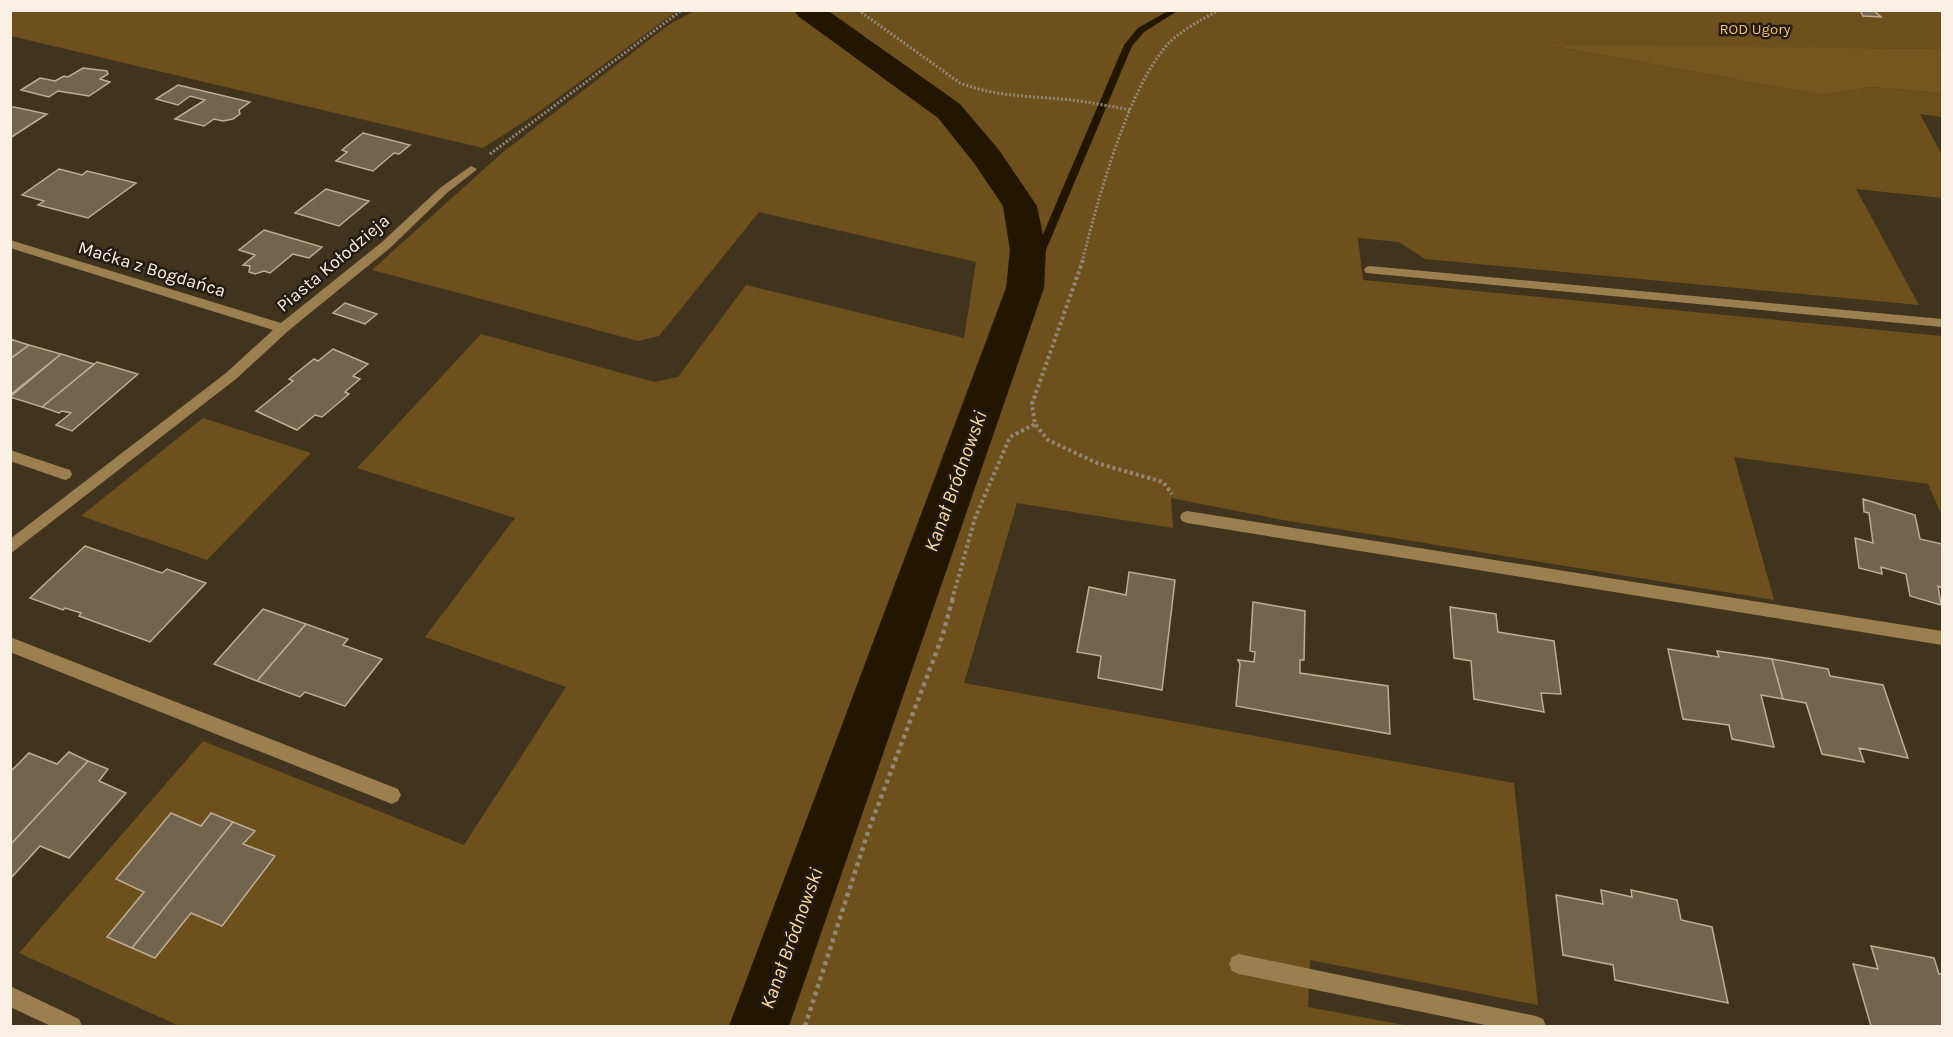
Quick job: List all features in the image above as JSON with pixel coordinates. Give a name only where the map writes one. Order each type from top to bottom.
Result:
[{"type":"street","name":"Piasta Kołodzieja","points":[[10,548],[231,376],[283,328],[386,245],[444,190],[471,169]]},
{"type":"street","name":"Maćka z Bogdańca","points":[[10,244],[283,328]]},
{"type":"street","points":[[1370,270],[1942,323]]},
{"type":"street","points":[[10,455],[65,474]]},
{"type":"street","points":[[1187,517],[1942,638]]},
{"type":"street","points":[[10,644],[392,795]]},
{"type":"street","points":[[1239,964],[1536,1026]]},
{"type":"street","points":[[10,996],[72,1026]]},
{"type":"path","points":[[471,169],[682,10]]},
{"type":"path","points":[[858,10],[960,83],[972,88],[992,94],[1085,102],[1131,110]]},
{"type":"path","points":[[1187,517],[1163,482],[1135,477],[1062,448],[1038,430],[1032,419],[1032,404],[1081,267],[1100,192],[1131,110],[1150,70],[1171,41],[1187,28],[1219,10]]},
{"type":"path","points":[[806,1026],[869,829],[942,637],[975,518],[1010,437],[1035,424]]},
{"type":"green space","points":[[11,10],[677,11],[536,114],[483,148],[11,36]]},
{"type":"green space","name":"ROD Ugory","points":[[694,11],[1942,11],[1942,49],[1552,46],[1821,95],[1870,87],[1942,93],[1942,117],[1920,114],[1942,155],[1942,198],[1856,189],[1919,305],[1425,259],[1399,242],[1358,238],[1363,280],[1942,336],[1942,516],[1928,484],[1734,457],[1774,600],[1283,520],[1171,498],[1173,528],[1017,503],[964,683],[1514,783],[1538,1005],[1310,960],[1308,1007],[1409,1026],[179,1026],[19,953],[203,741],[464,845],[566,687],[425,637],[515,518],[357,468],[481,334],[654,382],[678,377],[746,285],[964,338],[976,262],[759,212],[659,336],[638,341],[372,270],[503,152],[667,26]]},
{"type":"green space","points":[[203,418],[311,453],[207,560],[81,516]]},
{"type":"shaded area","points":[[1547,45],[1942,49],[1942,93],[1870,87],[1821,95]]},
{"type":"building","points":[[1860,10],[1873,10],[1881,17],[1863,16]]},
{"type":"building","points":[[83,68],[107,71],[108,74],[100,79],[110,82],[89,96],[58,91],[49,97],[21,90],[40,78],[55,81],[64,76],[68,77]]},
{"type":"building","points":[[178,85],[250,102],[239,110],[240,114],[233,119],[223,121],[214,119],[204,126],[175,119],[205,100],[190,96],[178,105],[156,99]]},
{"type":"building","points":[[10,107],[14,107],[47,114],[10,138]]},
{"type":"building","points":[[363,133],[410,145],[399,154],[394,153],[373,171],[336,161],[347,152],[342,150]]},
{"type":"building","points":[[59,169],[82,175],[87,171],[136,183],[88,218],[38,205],[44,201],[22,195]]},
{"type":"building","points":[[326,189],[369,201],[339,226],[295,213]]},
{"type":"building","points":[[264,230],[322,247],[309,258],[293,254],[270,273],[264,271],[255,274],[249,272],[250,266],[243,265],[255,255],[239,250]]},
{"type":"building","points":[[345,303],[377,314],[365,324],[333,313]]},
{"type":"building","points":[[10,339],[29,345],[10,359]]},
{"type":"building","points":[[29,345],[61,354],[10,395],[10,359]]},
{"type":"building","points":[[333,349],[368,364],[353,376],[360,379],[345,392],[349,394],[322,417],[315,415],[297,430],[256,411],[293,381],[289,379],[314,359],[318,361]]},
{"type":"building","points":[[61,354],[94,364],[42,407],[10,397]]},
{"type":"building","points":[[97,362],[138,374],[72,431],[56,425],[71,413],[62,411],[59,413],[42,407]]},
{"type":"building","points":[[1863,499],[1915,515],[1920,539],[1942,544],[1942,588],[1938,586],[1941,605],[1910,596],[1906,574],[1881,567],[1882,574],[1859,568],[1855,538],[1873,543],[1869,513],[1864,512]]},
{"type":"building","points":[[85,546],[162,573],[167,569],[206,583],[150,642],[79,616],[81,613],[65,608],[63,610],[30,598]]},
{"type":"building","points":[[1129,572],[1175,580],[1162,690],[1098,678],[1101,656],[1077,652],[1089,587],[1126,595]]},
{"type":"building","points":[[1253,602],[1305,611],[1304,660],[1300,660],[1300,673],[1388,686],[1390,734],[1236,706],[1240,664],[1238,660],[1254,662],[1255,652],[1250,651]]},
{"type":"building","points":[[1450,607],[1496,614],[1498,632],[1554,641],[1561,694],[1541,693],[1544,712],[1474,699],[1471,661],[1454,658]]},
{"type":"building","points":[[263,609],[306,624],[257,681],[214,664]]},
{"type":"building","points":[[306,624],[348,639],[343,645],[382,659],[345,706],[305,692],[300,697],[257,681]]},
{"type":"building","points":[[1668,649],[1719,657],[1717,651],[1772,659],[1783,699],[1761,695],[1774,747],[1732,739],[1729,725],[1683,719]]},
{"type":"building","points":[[1772,659],[1828,669],[1830,676],[1883,685],[1908,758],[1859,748],[1864,762],[1822,754],[1806,703],[1783,699]]},
{"type":"building","points":[[69,752],[88,761],[10,845],[10,772],[29,753],[57,764]]},
{"type":"building","points":[[88,761],[108,769],[99,781],[126,793],[69,858],[40,846],[10,879],[10,845]]},
{"type":"building","points":[[171,813],[201,826],[211,813],[233,822],[132,948],[107,937],[144,892],[116,879]]},
{"type":"building","points":[[233,822],[255,831],[243,844],[275,856],[222,926],[191,913],[155,958],[132,948]]},
{"type":"building","points":[[1601,890],[1632,897],[1631,890],[1677,900],[1681,920],[1712,927],[1728,1003],[1615,980],[1613,965],[1563,955],[1556,895],[1603,904]]},
{"type":"building","points":[[1871,946],[1934,958],[1939,974],[1942,974],[1942,1026],[1871,1026],[1853,964],[1878,969]]},
{"type":"waterway","name":"Kanał Bródnowski","points":[[759,1026],[1025,288],[1028,250],[1020,206],[987,157],[949,111],[808,10]]},
{"type":"waterway","points":[[1025,288],[1128,45],[1141,30],[1176,10]]}]
